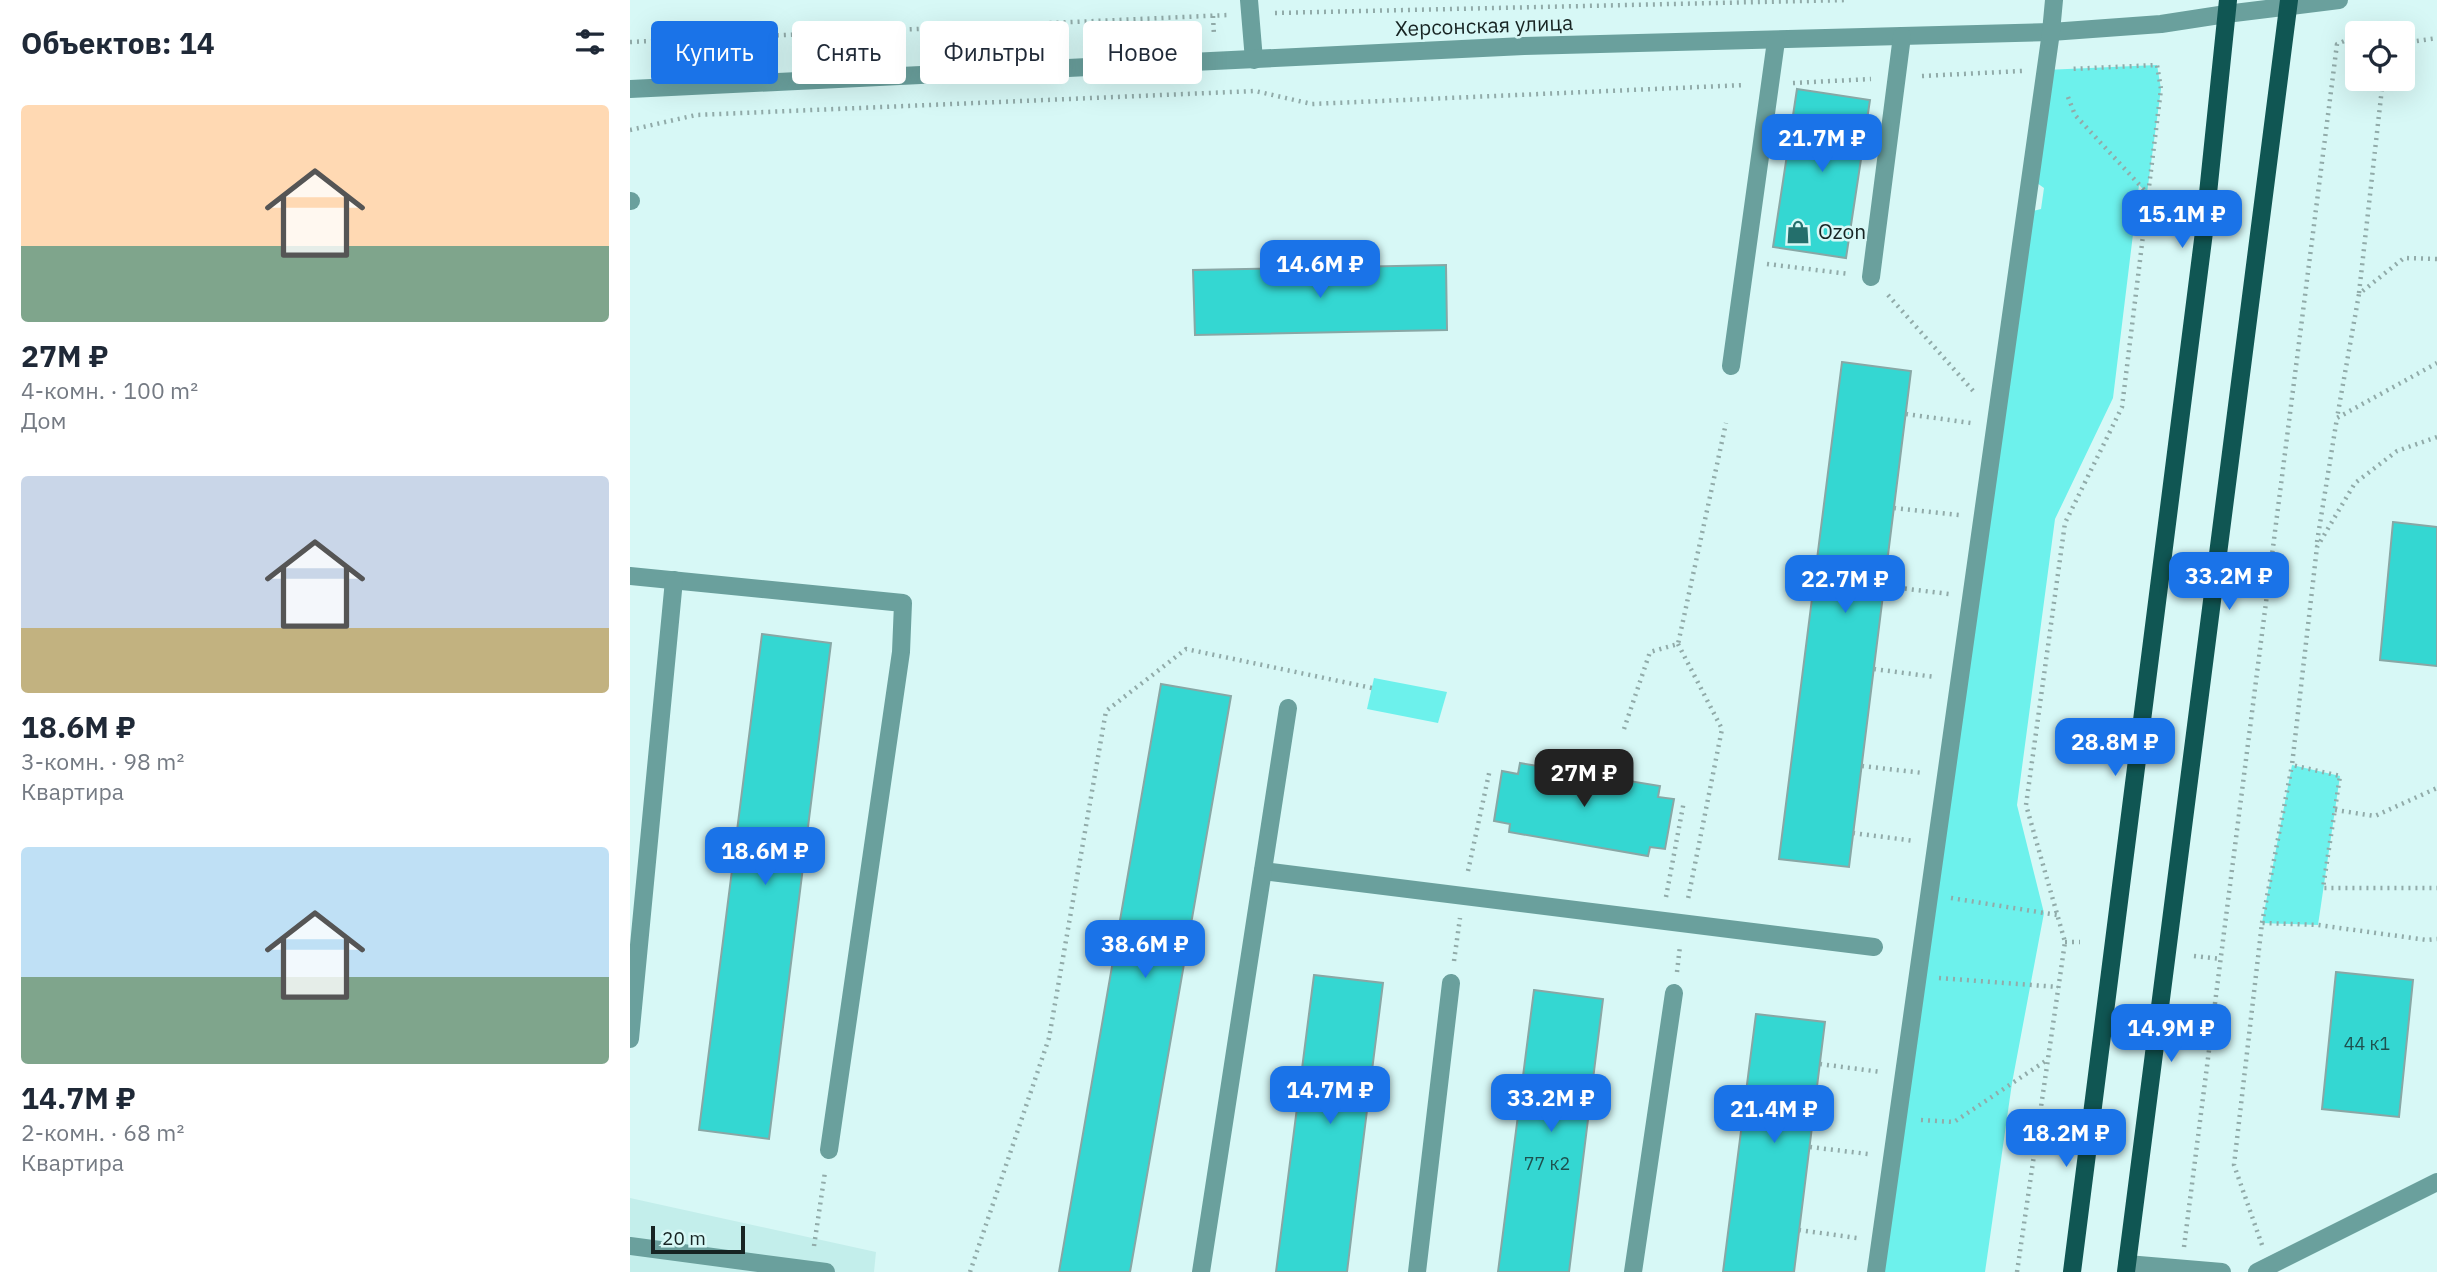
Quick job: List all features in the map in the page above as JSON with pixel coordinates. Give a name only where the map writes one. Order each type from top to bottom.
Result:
[{"type":"main road","points":[[2126,1268],[2289,4]]},
{"type":"main road","points":[[2072,1272],[2204,232],[2227,7]]},
{"type":"street","points":[[1249,0],[1254,60]]},
{"type":"street","points":[[1876,1272],[1982,518],[2051,70],[2053,0]]},
{"type":"street","name":"Херсонская улица","points":[[630,89],[1524,46],[2051,32],[2161,24],[2227,7],[2339,0]]},
{"type":"street","points":[[1871,277],[1902,36]]},
{"type":"street","points":[[1731,366],[1776,41]]},
{"type":"street","points":[[630,576],[903,603],[901,652],[829,1150]]},
{"type":"street","points":[[630,1039],[674,580]]},
{"type":"street","points":[[1201,1272],[1288,708]]},
{"type":"street","points":[[1263,871],[1874,947]]},
{"type":"street","points":[[1417,1272],[1451,983]]},
{"type":"street","points":[[1633,1272],[1674,993]]},
{"type":"street","points":[[2263,1269],[2437,1182]]},
{"type":"street","points":[[630,1246],[826,1272]]},
{"type":"street","points":[[2126,1268],[2222,1272]]},
{"type":"path","points":[[2415,41],[2437,38]]},
{"type":"path","points":[[2181,1269],[2337,44],[2345,41]]},
{"type":"path","points":[[630,130],[696,115],[1255,91],[1312,104],[2157,65],[2161,89],[2122,407],[2065,523],[2026,805],[2065,942],[2017,1272]]},
{"type":"path","points":[[2051,70],[2075,115],[2147,193]]},
{"type":"path","points":[[2263,1269],[2234,1165],[2262,923],[2292,765],[2316,547],[2359,294],[2383,91]]},
{"type":"path","points":[[2359,294],[2404,258],[2437,259]]},
{"type":"path","points":[[1745,262],[1871,277],[1996,422]]},
{"type":"path","points":[[2337,418],[2437,363]]},
{"type":"path","points":[[1906,414],[1996,422]]},
{"type":"path","points":[[1674,993],[1683,924],[1722,729],[1678,644],[1726,423]]},
{"type":"path","points":[[2316,547],[2355,483],[2397,451],[2437,437]]},
{"type":"path","points":[[1894,508],[1982,518]]},
{"type":"path","points":[[1884,586],[1971,597]]},
{"type":"path","points":[[1624,729],[1650,652],[1678,644]]},
{"type":"path","points":[[970,1272],[1049,1038],[1106,711],[1185,649],[1372,688]]},
{"type":"path","points":[[1874,669],[1959,680]]},
{"type":"path","points":[[2292,765],[2340,776],[2323,888],[2437,888]]},
{"type":"path","points":[[1862,766],[1946,776]]},
{"type":"path","points":[[1451,983],[1462,897],[1490,769]]},
{"type":"path","points":[[2334,810],[2375,816],[2437,788]]},
{"type":"path","points":[[1661,922],[1684,801]]},
{"type":"path","points":[[1853,833],[1936,844]]},
{"type":"path","points":[[1929,894],[2057,915]]},
{"type":"path","points":[[2262,923],[2318,925],[2427,940],[2437,939]]},
{"type":"path","points":[[2065,942],[2080,942]]},
{"type":"path","points":[[2194,956],[2221,959]]},
{"type":"path","points":[[1918,976],[2058,987]]},
{"type":"path","points":[[1898,1119],[1954,1122],[2048,1059]]},
{"type":"path","points":[[1820,1064],[1904,1075]]},
{"type":"path","points":[[1810,1147],[1892,1157]]},
{"type":"path","points":[[816,1239],[829,1150]]},
{"type":"path","points":[[1799,1230],[1880,1241]]},
{"type":"shaded area","points":[[2157,65],[2161,89],[2147,193],[2139,185],[2113,398],[2055,519],[2017,805],[2044,913],[2012,1083],[1985,1272],[1876,1272],[2025,213],[2041,209],[2044,188],[2030,178],[2045,70]]},
{"type":"shaded area","points":[[1374,678],[1447,692],[1438,723],[1367,709]]},
{"type":"shaded area","points":[[2292,765],[2340,776],[2318,925],[2262,923]]},
{"type":"shaded area","points":[[630,1198],[876,1252],[874,1272],[630,1272]]},
{"type":"building","points":[[1797,89],[1870,100],[1846,258],[1773,247]]},
{"type":"building","points":[[1446,265],[1447,330],[1195,335],[1193,270]]},
{"type":"building","points":[[1842,362],[1911,371],[1849,867],[1779,859]]},
{"type":"building","points":[[2393,522],[2437,527],[2437,666],[2380,660]]},
{"type":"building","points":[[762,634],[831,643],[769,1139],[699,1130]]},
{"type":"building","points":[[1161,684],[1231,696],[1130,1272],[1059,1272]]},
{"type":"building","points":[[1520,763],[1660,786],[1658,797],[1674,799],[1665,849],[1650,847],[1648,856],[1509,832],[1510,824],[1494,821],[1502,771],[1518,774]]},
{"type":"building","points":[[2336,972],[2413,980],[2399,1117],[2322,1109]]},
{"type":"building","points":[[1314,975],[1383,983],[1347,1272],[1276,1272]]},
{"type":"building","points":[[1534,990],[1603,999],[1569,1272],[1498,1272]]},
{"type":"building","points":[[1756,1014],[1825,1022],[1794,1272],[1723,1272]]},
{"type":"place","name":"Ozon","points":[[1798,232]]}]
